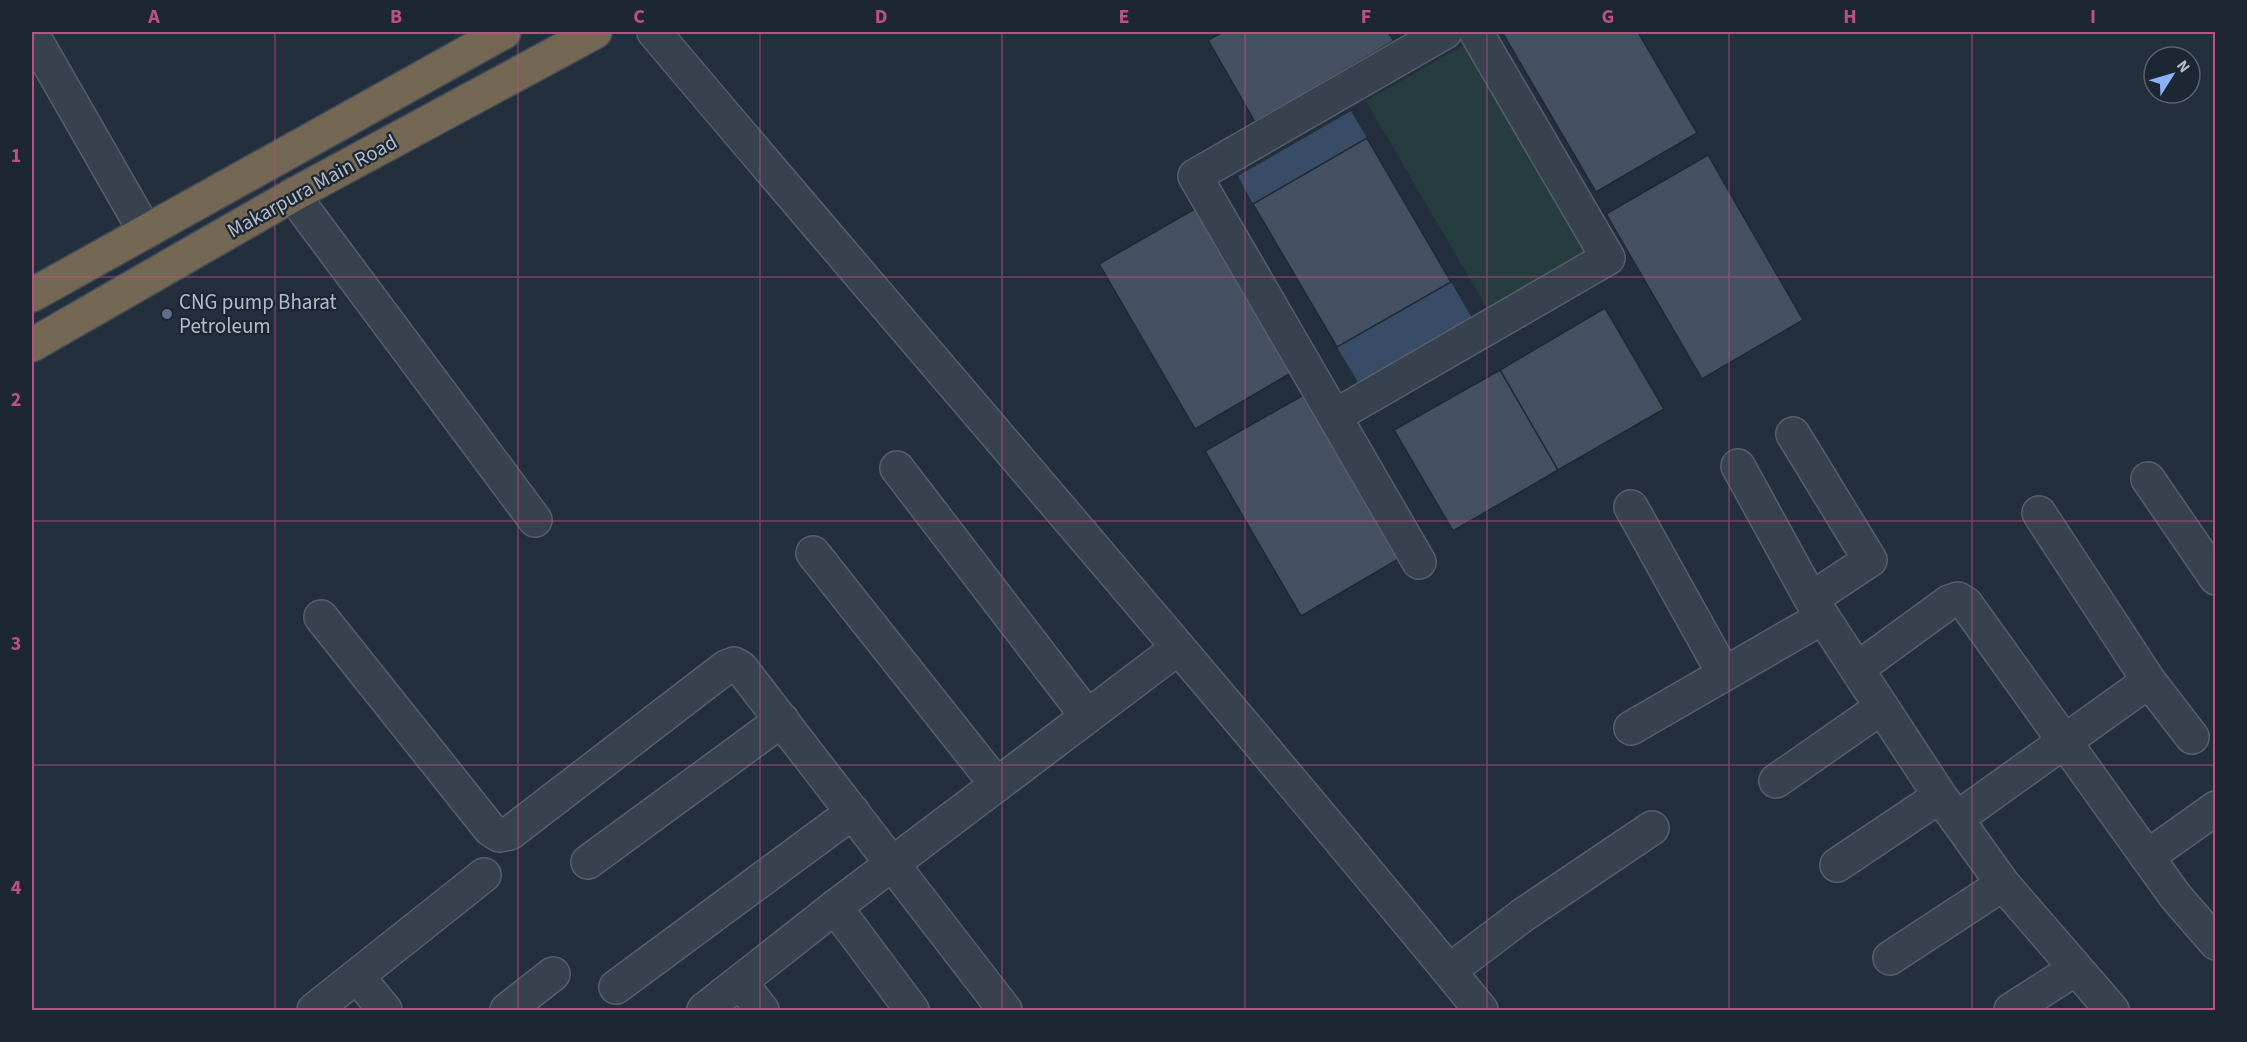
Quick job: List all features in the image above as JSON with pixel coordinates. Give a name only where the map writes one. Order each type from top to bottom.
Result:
[{"type":"highway","name":"Makarpura Main Road","points":[[32,295],[504,32]]},
{"type":"highway","name":"Makarpura Main Road","points":[[32,345],[293,195],[595,32]]},
{"type":"street","points":[[654,32],[1178,648],[1481,1011]]},
{"type":"street","points":[[1419,562],[1195,176],[1445,32]]},
{"type":"street","points":[[1335,416],[1608,258],[1476,32]]},
{"type":"street","points":[[32,34],[144,231]]},
{"type":"street","points":[[293,195],[535,520]]},
{"type":"street","points":[[1631,728],[1724,674],[1817,608],[1870,560],[1793,434]]},
{"type":"street","points":[[1738,466],[1817,608],[1948,808],[2003,884],[2112,1011]]},
{"type":"street","points":[[897,468],[1087,716]]},
{"type":"street","points":[[2148,479],[2216,578]]},
{"type":"street","points":[[1631,507],[1724,674]]},
{"type":"street","points":[[2039,513],[2149,681],[2192,737]]},
{"type":"street","points":[[813,553],[997,784]]},
{"type":"street","points":[[1857,669],[1949,602],[1958,599],[1966,604],[2176,897],[2216,944]]},
{"type":"street","points":[[321,617],[490,829],[499,835],[510,833],[726,667],[734,664],[741,668],[1005,1011]]},
{"type":"street","points":[[704,1011],[835,907],[1178,648]]},
{"type":"street","points":[[1837,865],[1948,808],[2064,742],[2149,681]]},
{"type":"street","points":[[1776,782],[1882,707]]},
{"type":"street","points":[[588,862],[782,720]]},
{"type":"street","points":[[2147,857],[2216,808]]},
{"type":"street","points":[[616,987],[853,812]]},
{"type":"street","points":[[1449,971],[1523,915],[1652,828]]},
{"type":"street","points":[[314,1011],[484,875]]},
{"type":"street","points":[[1890,958],[2003,884]]},
{"type":"street","points":[[835,907],[912,1011]]},
{"type":"street","points":[[2011,1011],[2075,969]]},
{"type":"street","points":[[507,1011],[553,974]]},
{"type":"street","points":[[357,976],[385,1011]]},
{"type":"street","points":[[740,982],[762,1011]]},
{"type":"green space","points":[[1466,44],[1586,252],[1488,310],[1366,101]]},
{"type":"water","points":[[1351,111],[1367,138],[1253,204],[1238,176]]},
{"type":"water","points":[[1451,282],[1472,318],[1359,384],[1337,347]]},
{"type":"building","points":[[1223,32],[1388,32],[1394,41],[1255,122],[1208,40]]},
{"type":"building","points":[[1502,32],[1638,32],[1697,133],[1596,192]]},
{"type":"building","points":[[1367,138],[1451,282],[1337,347],[1253,204]]},
{"type":"building","points":[[1708,155],[1803,320],[1702,379],[1606,214]]},
{"type":"building","points":[[1200,206],[1296,370],[1195,429],[1099,264]]},
{"type":"building","points":[[1605,308],[1664,409],[1558,470],[1500,370]]},
{"type":"building","points":[[1500,370],[1558,470],[1453,531],[1394,430]]},
{"type":"building","points":[[1307,393],[1402,557],[1301,616],[1205,451]]},
{"type":"place","name":"CNG pump Bharat Petroleum","points":[[167,314]]}]
